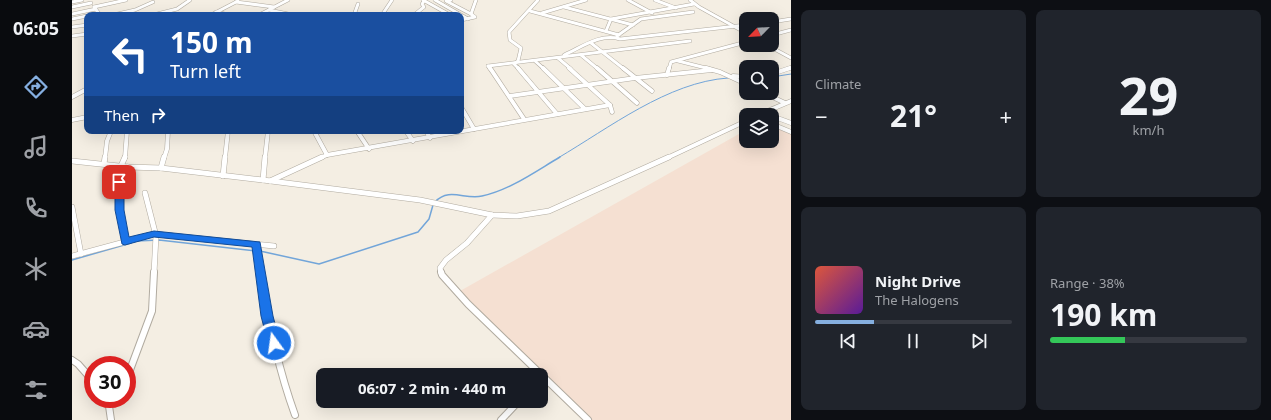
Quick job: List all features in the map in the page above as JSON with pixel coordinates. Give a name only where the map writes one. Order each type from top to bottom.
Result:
[{"type":"street","points":[[72,2],[82,0]]},
{"type":"street","points":[[72,14],[126,0]]},
{"type":"street","points":[[165,12],[177,9],[190,0]]},
{"type":"street","points":[[216,12],[240,0]]},
{"type":"street","points":[[264,12],[288,0]]},
{"type":"street","points":[[384,12],[392,0]]},
{"type":"street","points":[[419,12],[424,8],[422,4],[424,0],[445,12]]},
{"type":"street","points":[[435,0],[456,12]]},
{"type":"street","points":[[451,0],[446,1],[475,17],[464,20]]},
{"type":"street","points":[[471,14],[476,0]]},
{"type":"street","points":[[514,64],[518,61],[521,48],[510,40],[509,32],[518,21],[530,11],[538,0]]},
{"type":"street","points":[[541,13],[586,0]]},
{"type":"street","points":[[628,0],[657,16]]},
{"type":"street","points":[[655,0],[684,12]]},
{"type":"street","points":[[690,0],[694,4],[739,29]]},
{"type":"street","points":[[72,7],[92,1],[98,12]]},
{"type":"street","points":[[120,1],[130,12],[152,2]]},
{"type":"street","points":[[236,2],[274,7]]},
{"type":"street","points":[[355,12],[358,4]]},
{"type":"street","points":[[611,19],[652,13],[694,4]]},
{"type":"street","points":[[564,7],[633,25]]},
{"type":"street","points":[[268,10],[278,12]]},
{"type":"street","points":[[530,11],[606,31],[618,36],[620,39],[739,26]]},
{"type":"street","points":[[560,57],[596,40],[618,36],[641,19],[684,12],[693,12]]},
{"type":"street","points":[[72,19],[84,17]]},
{"type":"street","points":[[464,17],[468,19]]},
{"type":"street","points":[[606,31],[611,19]]},
{"type":"street","points":[[779,21],[791,19]]},
{"type":"street","points":[[72,28],[84,26]]},
{"type":"street","points":[[779,33],[791,30]]},
{"type":"street","points":[[72,36],[84,34]]},
{"type":"street","points":[[524,119],[510,96],[488,66],[514,64],[690,41]]},
{"type":"street","points":[[591,43],[652,91]]},
{"type":"street","points":[[667,75],[671,62],[739,44]]},
{"type":"street","points":[[779,52],[791,58]]},
{"type":"street","points":[[581,55],[637,103]]},
{"type":"street","points":[[560,57],[610,105],[612,112]]},
{"type":"street","points":[[535,61],[585,109]]},
{"type":"street","points":[[677,61],[712,70],[739,80]]},
{"type":"street","points":[[514,64],[557,114]]},
{"type":"street","points":[[779,72],[791,68]]},
{"type":"street","points":[[510,96],[588,84],[712,70]]},
{"type":"street","points":[[731,76],[739,77]]},
{"type":"street","points":[[72,97],[84,91]]},
{"type":"street","points":[[778,100],[784,103]]},
{"type":"street","points":[[773,108],[791,101]]},
{"type":"street","points":[[464,131],[524,119],[610,105]]},
{"type":"street","points":[[464,112],[474,129]]},
{"type":"street","points":[[72,120],[84,118]]},
{"type":"street","points":[[779,119],[791,124]]},
{"type":"street","points":[[72,161],[128,167],[161,168],[184,172],[264,180],[269,182],[440,203],[492,215],[517,216],[549,211],[618,182],[739,124]]},
{"type":"street","points":[[779,127],[791,132]]},
{"type":"street","points":[[104,164],[107,141],[110,134]]},
{"type":"street","points":[[121,166],[127,156],[127,134]]},
{"type":"street","points":[[161,168],[167,148],[168,134]]},
{"type":"street","points":[[223,176],[228,134]]},
{"type":"street","points":[[264,180],[268,134]]},
{"type":"street","points":[[316,134],[327,155]]},
{"type":"street","points":[[359,134],[369,149]]},
{"type":"street","points":[[408,134],[413,141]]},
{"type":"street","points":[[428,134],[430,138]]},
{"type":"street","points":[[269,182],[327,155],[450,134]]},
{"type":"street","points":[[125,242],[120,210],[119,182],[128,167]]},
{"type":"street","points":[[135,356],[152,310],[155,237],[145,193]]},
{"type":"street","points":[[72,207],[81,254]]},
{"type":"street","points":[[492,215],[467,242],[446,260],[440,268],[442,275],[468,304],[533,368]]},
{"type":"street","points":[[72,256],[125,242],[155,237],[257,249],[274,246]]},
{"type":"street","points":[[257,249],[267,316],[284,384],[295,415]]},
{"type":"street","points":[[72,360],[84,371]]},
{"type":"street","points":[[548,383],[588,420]]},
{"type":"street","points":[[109,408],[111,420]]},
{"type":"street","points":[[501,420],[512,408]]},
{"type":"shaded area","points":[[779,128],[791,133],[791,420],[591,420],[548,378],[548,368],[538,368],[460,291],[739,134],[739,148],[779,148]]},
{"type":"waterway","points":[[779,76],[791,74]]},
{"type":"waterway","points":[[558,158],[618,121],[661,97],[706,81],[728,78]]},
{"type":"waterway","points":[[435,202],[446,195],[476,197],[492,193],[513,185],[560,157]]},
{"type":"waterway","points":[[260,251],[319,264],[418,232],[429,219],[433,205]]},
{"type":"waterway","points":[[137,241],[159,240],[256,251]]},
{"type":"waterway","points":[[72,260],[131,243]]},
{"type":"route","points":[[119,182],[120,210],[125,242],[154,234],[257,244],[267,316],[274,343]]}]
